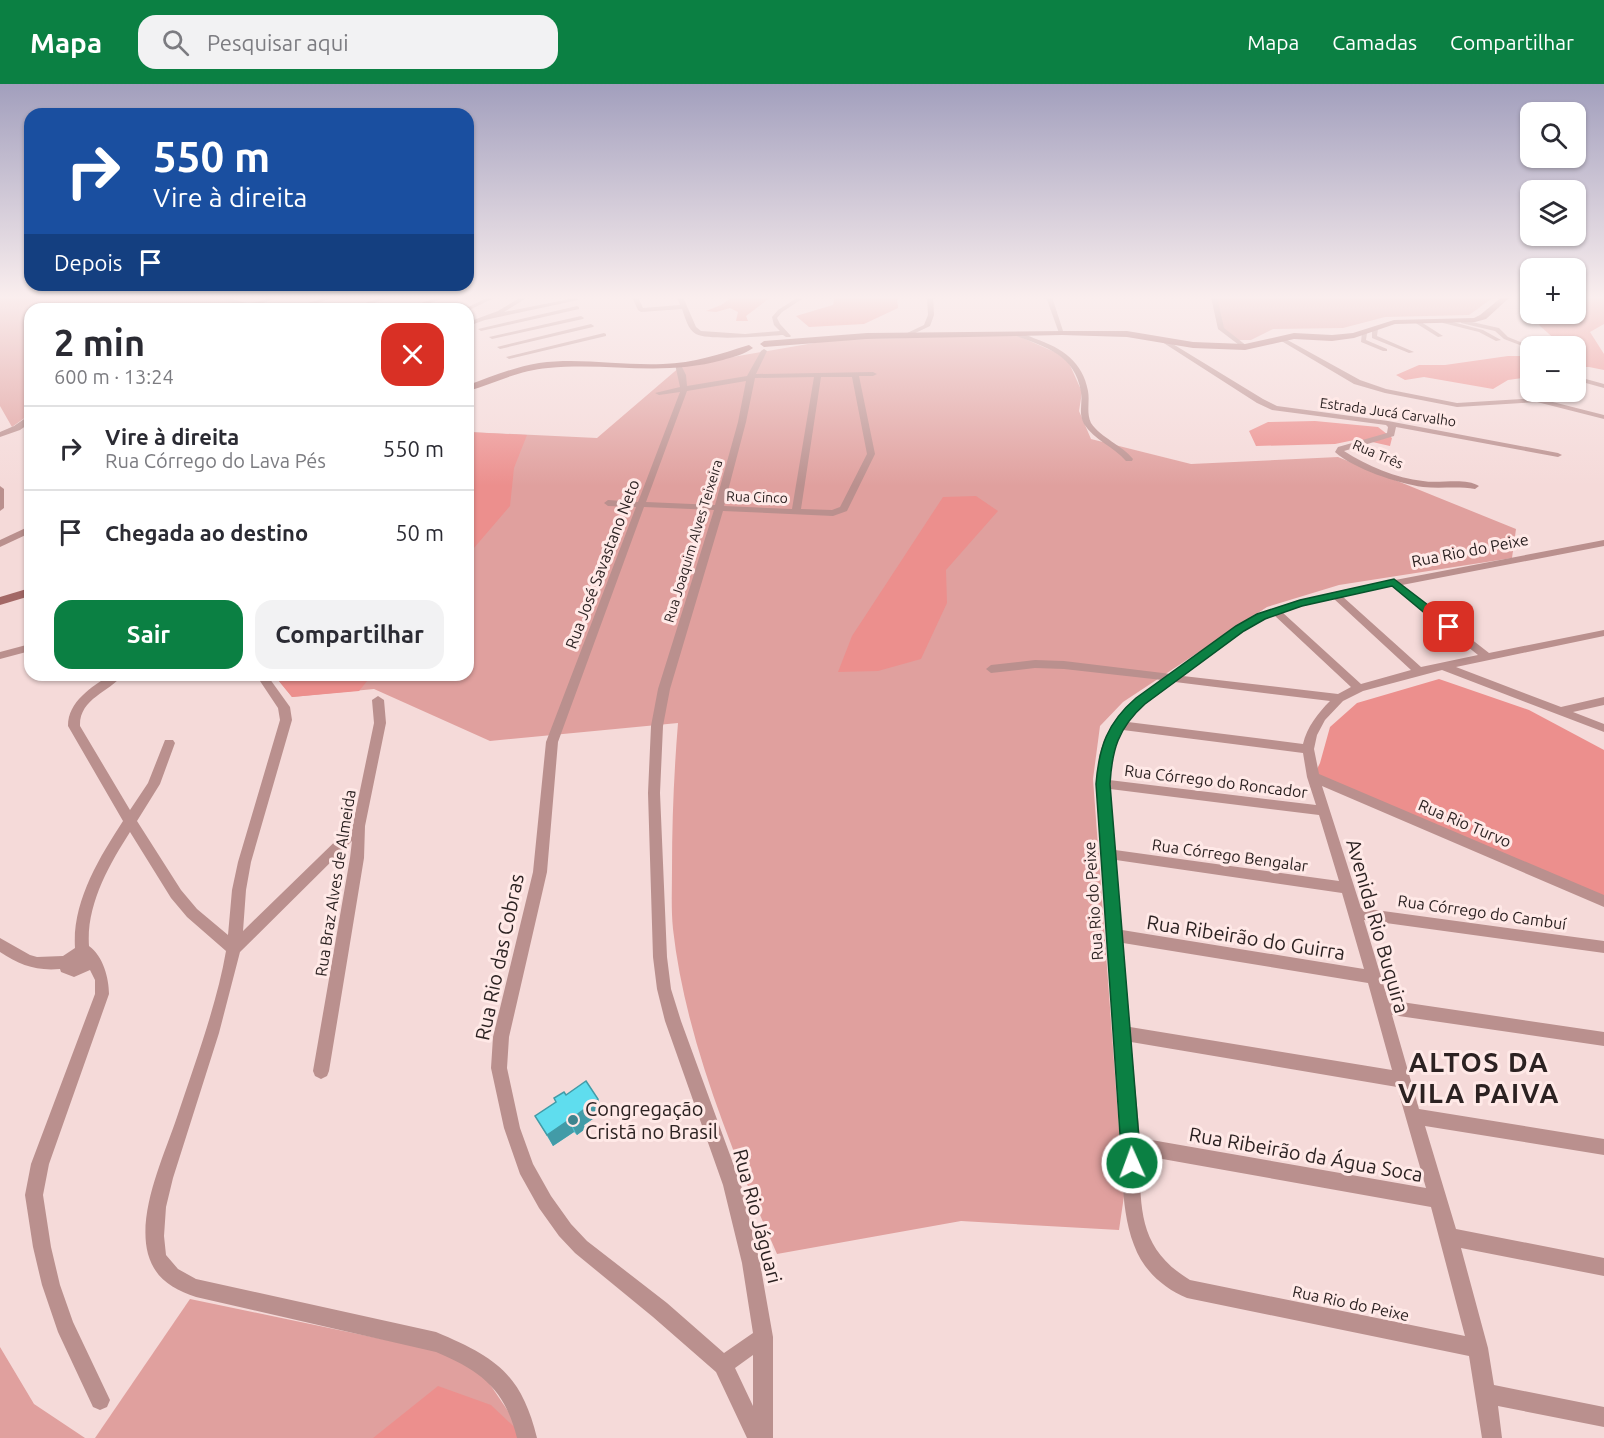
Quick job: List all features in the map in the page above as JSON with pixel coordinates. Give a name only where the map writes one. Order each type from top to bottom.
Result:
[{"type":"street","points":[[474,386],[521,369],[550,364],[655,368],[708,360]]},
{"type":"street","name":"Rua Joaquim Alves Teixeira","points":[[657,726],[664,689],[742,422],[754,360]]},
{"type":"street","points":[[1070,360],[1075,364],[1085,394],[1087,422],[1095,433],[1117,445],[1129,459]]},
{"type":"street","name":"Estrada Jucá Carvalho","points":[[1195,360],[1267,405],[1317,415],[1388,423],[1558,455]]},
{"type":"street","points":[[1319,360],[1357,382],[1385,391],[1456,405],[1520,400]]},
{"type":"street","points":[[677,366],[682,375],[684,390]]},
{"type":"street","points":[[796,512],[818,374]]},
{"type":"street","name":"Rua Cinco","points":[[608,502],[833,513],[844,508],[871,454],[855,374]]},
{"type":"street","points":[[659,393],[751,377],[873,374]]},
{"type":"street","points":[[1586,381],[1604,386]]},
{"type":"street","name":"Rua José Savastano Neto","points":[[551,750],[564,709],[684,390]]},
{"type":"street","points":[[1550,402],[1604,417]]},
{"type":"street","points":[[0,435],[24,423]]},
{"type":"street","name":"Rua Três","points":[[1388,423],[1392,427],[1391,434],[1341,449],[1339,452],[1409,482],[1426,485],[1475,486]]},
{"type":"street","points":[[0,508],[1,495]]},
{"type":"street","points":[[0,544],[24,532]]},
{"type":"street","name":"Rua Rio do Peixe","points":[[1478,1348],[1187,1289],[1177,1284],[1157,1266],[1142,1244],[1133,1218],[1132,1145],[1107,854],[1103,784],[1105,756],[1119,724],[1131,709],[1240,628],[1275,611],[1335,595],[1394,583],[1600,547]]},
{"type":"street","points":[[1394,583],[1486,657]]},
{"type":"street","points":[[0,601],[24,594]]},
{"type":"street","points":[[1335,595],[1419,671]]},
{"type":"street","points":[[1275,611],[1359,688]]},
{"type":"street","points":[[1119,724],[1308,748],[1311,735],[1321,717],[1339,698],[1359,688],[1419,671],[1604,633]]},
{"type":"street","points":[[0,656],[24,649]]},
{"type":"street","points":[[991,669],[1046,664],[1339,698]]},
{"type":"street","points":[[1442,666],[1604,728]]},
{"type":"street","points":[[110,681],[84,701],[73,720],[130,821],[176,894],[192,913],[234,949]]},
{"type":"street","points":[[265,681],[284,707],[286,720],[246,855],[240,884],[234,949],[205,1056],[167,1172],[157,1211],[154,1238],[159,1260],[166,1271],[178,1282],[196,1288],[436,1342],[468,1354],[496,1373],[513,1396],[524,1423],[527,1438]]},
{"type":"street","name":"Rua Braz Alves de Almeida","points":[[321,1071],[357,858],[359,826],[380,723],[378,700]]},
{"type":"street","points":[[1560,711],[1604,701]]},
{"type":"street","name":"Rua Rio Jáguari","points":[[657,726],[654,793],[660,957],[664,989],[673,1021],[732,1185],[751,1263],[763,1337],[763,1438]]},
{"type":"street","points":[[100,1400],[65,1325],[51,1284],[42,1247],[34,1195],[40,1164],[102,994],[103,985],[100,975],[86,954],[81,934],[89,898],[108,855],[154,784],[169,743]]},
{"type":"street","name":"Avenida Rio Buquira","points":[[1308,748],[1313,777],[1325,811],[1449,1237],[1478,1348],[1487,1394],[1492,1438]]},
{"type":"street","name":"Rua Rio das Cobras","points":[[551,750],[540,872],[501,1037],[499,1068],[512,1128],[526,1168],[545,1202],[565,1230],[723,1365],[758,1438]]},
{"type":"street","name":"Rua Rio Turvo","points":[[1313,777],[1604,901]]},
{"type":"street","name":"Rua Córrego do Roncador","points":[[1103,784],[1325,811]]},
{"type":"street","points":[[234,949],[359,826]]},
{"type":"street","name":"Rua Córrego Bengalar","points":[[1107,854],[1347,888]]},
{"type":"street","name":"Rua Córrego do Cambuí","points":[[1354,913],[1604,947]]},
{"type":"street","name":"Rua Ribeirão do Guirra","points":[[1114,935],[1373,976]]},
{"type":"street","points":[[0,944],[27,962],[72,966],[100,975]]},
{"type":"street","points":[[72,966],[71,957],[86,954]]},
{"type":"street","points":[[1381,1006],[1604,1039]]},
{"type":"street","points":[[1123,1033],[1403,1080]]},
{"type":"street","points":[[1413,1116],[1604,1147]]},
{"type":"street","name":"Rua Ribeirão da Água Soca","points":[[1132,1145],[1437,1199]]},
{"type":"street","points":[[1449,1237],[1604,1268]]},
{"type":"street","points":[[723,1365],[763,1337]]},
{"type":"street","points":[[1487,1394],[1604,1417]]},
{"type":"shaded area","points":[[0,360],[24,360],[24,418],[12,427],[0,406]]},
{"type":"shaded area","points":[[715,360],[1066,360],[1082,392],[1079,411],[1091,439],[1191,464],[1338,457],[1516,529],[1512,558],[1339,585],[1267,607],[1123,702],[1100,726],[1093,779],[1124,1196],[1119,1230],[961,1221],[777,1254],[713,1095],[688,1012],[679,970],[673,929],[672,899],[674,778],[678,723],[490,741],[374,689],[292,697],[279,681],[474,681],[474,432],[597,438],[681,366]]},
{"type":"shaded area","points":[[1479,360],[1520,360],[1520,378],[1508,380],[1493,389],[1424,377],[1405,380],[1396,375],[1419,365],[1445,365]]},
{"type":"shaded area","points":[[1586,360],[1604,360],[1604,370],[1586,367]]},
{"type":"shaded area","points":[[1315,421],[1378,427],[1392,438],[1390,446],[1359,439],[1335,444],[1256,446],[1249,431],[1268,422]]},
{"type":"shaded area","points":[[474,432],[527,435],[514,468],[510,506],[474,548]]},
{"type":"shaded area","points":[[976,496],[998,511],[946,570],[947,603],[921,659],[878,671],[838,672],[852,636],[943,497]]},
{"type":"shaded area","points":[[1439,679],[1529,710],[1604,750],[1604,901],[1313,777],[1320,763],[1330,727],[1357,703]]},
{"type":"shaded area","points":[[279,681],[367,681],[359,691],[292,697]]},
{"type":"shaded area","points":[[190,1299],[444,1352],[485,1377],[518,1426],[519,1438],[95,1438]]},
{"type":"shaded area","points":[[0,1347],[34,1404],[85,1438],[0,1438]]},
{"type":"shaded area","points":[[438,1386],[491,1405],[526,1438],[373,1438]]},
{"type":"building","points":[[586,1081],[598,1099],[578,1114],[580,1117],[571,1123],[569,1120],[547,1135],[535,1116],[556,1102],[554,1098],[564,1092],[566,1095]]},
{"type":"place","name":"Congregação Cristã no Brasil","points":[[573,1120]]},
{"type":"district","name":"ALTOS DA VILA PAIVA","points":[[1479,1078]]},
{"type":"route","points":[[1132,1163],[1103,784],[1105,756],[1110,740],[1119,724],[1141,701],[1240,628],[1261,616],[1300,603],[1394,583],[1449,627]]}]
